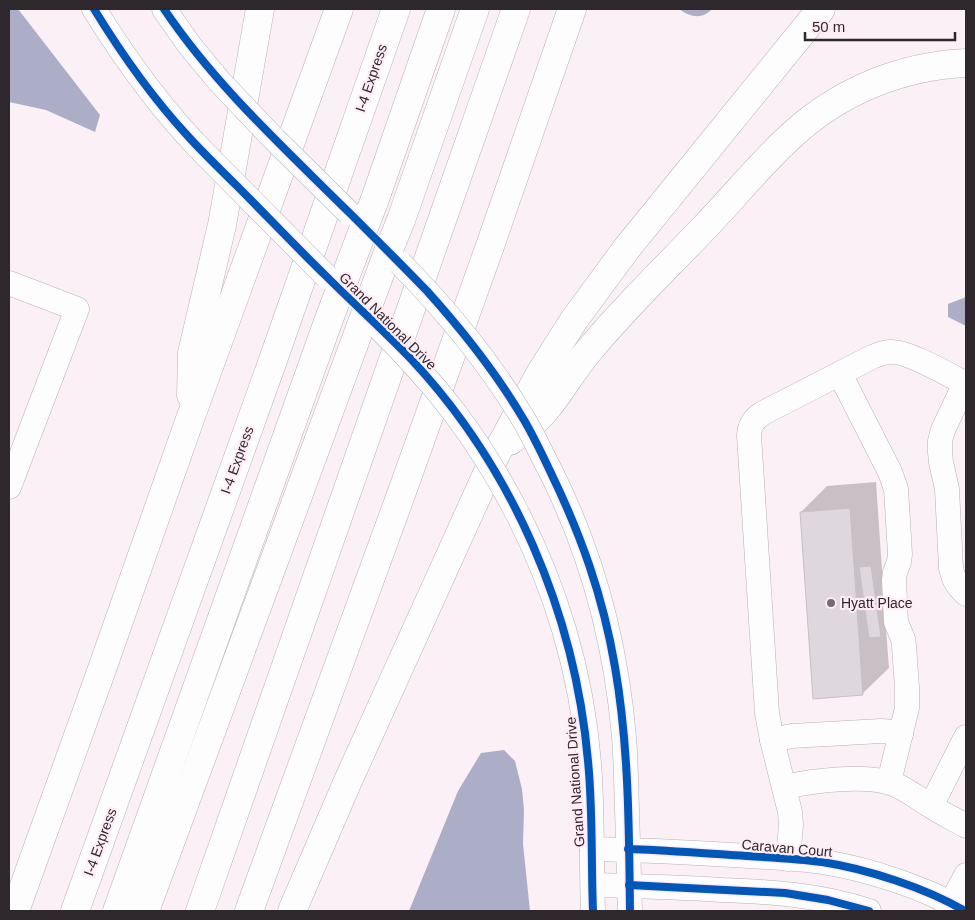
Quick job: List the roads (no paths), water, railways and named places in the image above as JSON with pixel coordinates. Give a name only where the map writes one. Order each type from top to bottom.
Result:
[{"type":"highway","points":[[190,419],[192,353],[222,225],[260,9]]},
{"type":"highway","points":[[15,911],[190,419],[339,9]]},
{"type":"highway","name":"I-4 Express","points":[[75,911],[272,363],[396,9]]},
{"type":"highway","points":[[118,911],[334,284],[357,220],[442,9]]},
{"type":"highway","points":[[145,911],[372,321],[394,258],[401,220],[475,9]]},
{"type":"highway","points":[[200,911],[516,9]]},
{"type":"highway","points":[[249,911],[404,489],[572,9]]},
{"type":"highway","points":[[292,911],[351,774],[496,454],[541,372],[574,320],[639,232],[821,9]]},
{"type":"highway","points":[[496,454],[546,410],[586,354],[608,329],[781,145],[803,125],[828,106],[856,90],[886,78],[918,69],[966,63]]},
{"type":"street","name":"Grand National Drive","points":[[94,9],[153,95],[182,129],[421,371],[456,413],[486,457],[513,505],[528,534],[548,583],[563,628],[582,707],[589,762],[594,911]]},
{"type":"street","points":[[164,9],[190,46],[220,81],[275,140],[357,220],[446,312],[484,360],[534,438],[563,496],[586,554],[599,596],[617,676],[624,738],[630,911]]},
{"type":"street","points":[[9,283],[77,308],[9,487]]},
{"type":"street","points":[[788,859],[791,818],[766,713],[749,435],[750,428],[756,417],[878,355],[890,352],[909,356],[965,384],[942,430],[940,452],[947,489],[951,568],[957,585],[966,594]]},
{"type":"street","points":[[840,374],[890,472],[896,489],[900,554],[894,576],[895,618],[904,642],[908,698],[889,782]]},
{"type":"street","points":[[772,740],[792,736],[881,731],[901,734]]},
{"type":"street","points":[[931,806],[966,738]]},
{"type":"street","points":[[784,787],[834,780],[889,782],[966,826]]},
{"type":"street","name":"Caravan Court","points":[[592,849],[658,850],[788,859],[837,865],[865,871],[906,885],[955,909]]},
{"type":"street","points":[[955,909],[966,875]]},
{"type":"street","points":[[593,885],[785,893],[828,900],[869,911]]},
{"type":"water","points":[[9,9],[18,9],[100,115],[95,132],[46,110],[9,102]]},
{"type":"water","points":[[679,9],[712,9],[704,15],[696,16],[687,14]]},
{"type":"water","points":[[966,297],[966,326],[948,317],[948,304]]},
{"type":"water","points":[[504,750],[515,761],[522,789],[524,810],[523,844],[530,911],[409,911],[458,791],[481,753]]},
{"type":"place","name":"Hyatt Place","points":[[831,603]]}]
